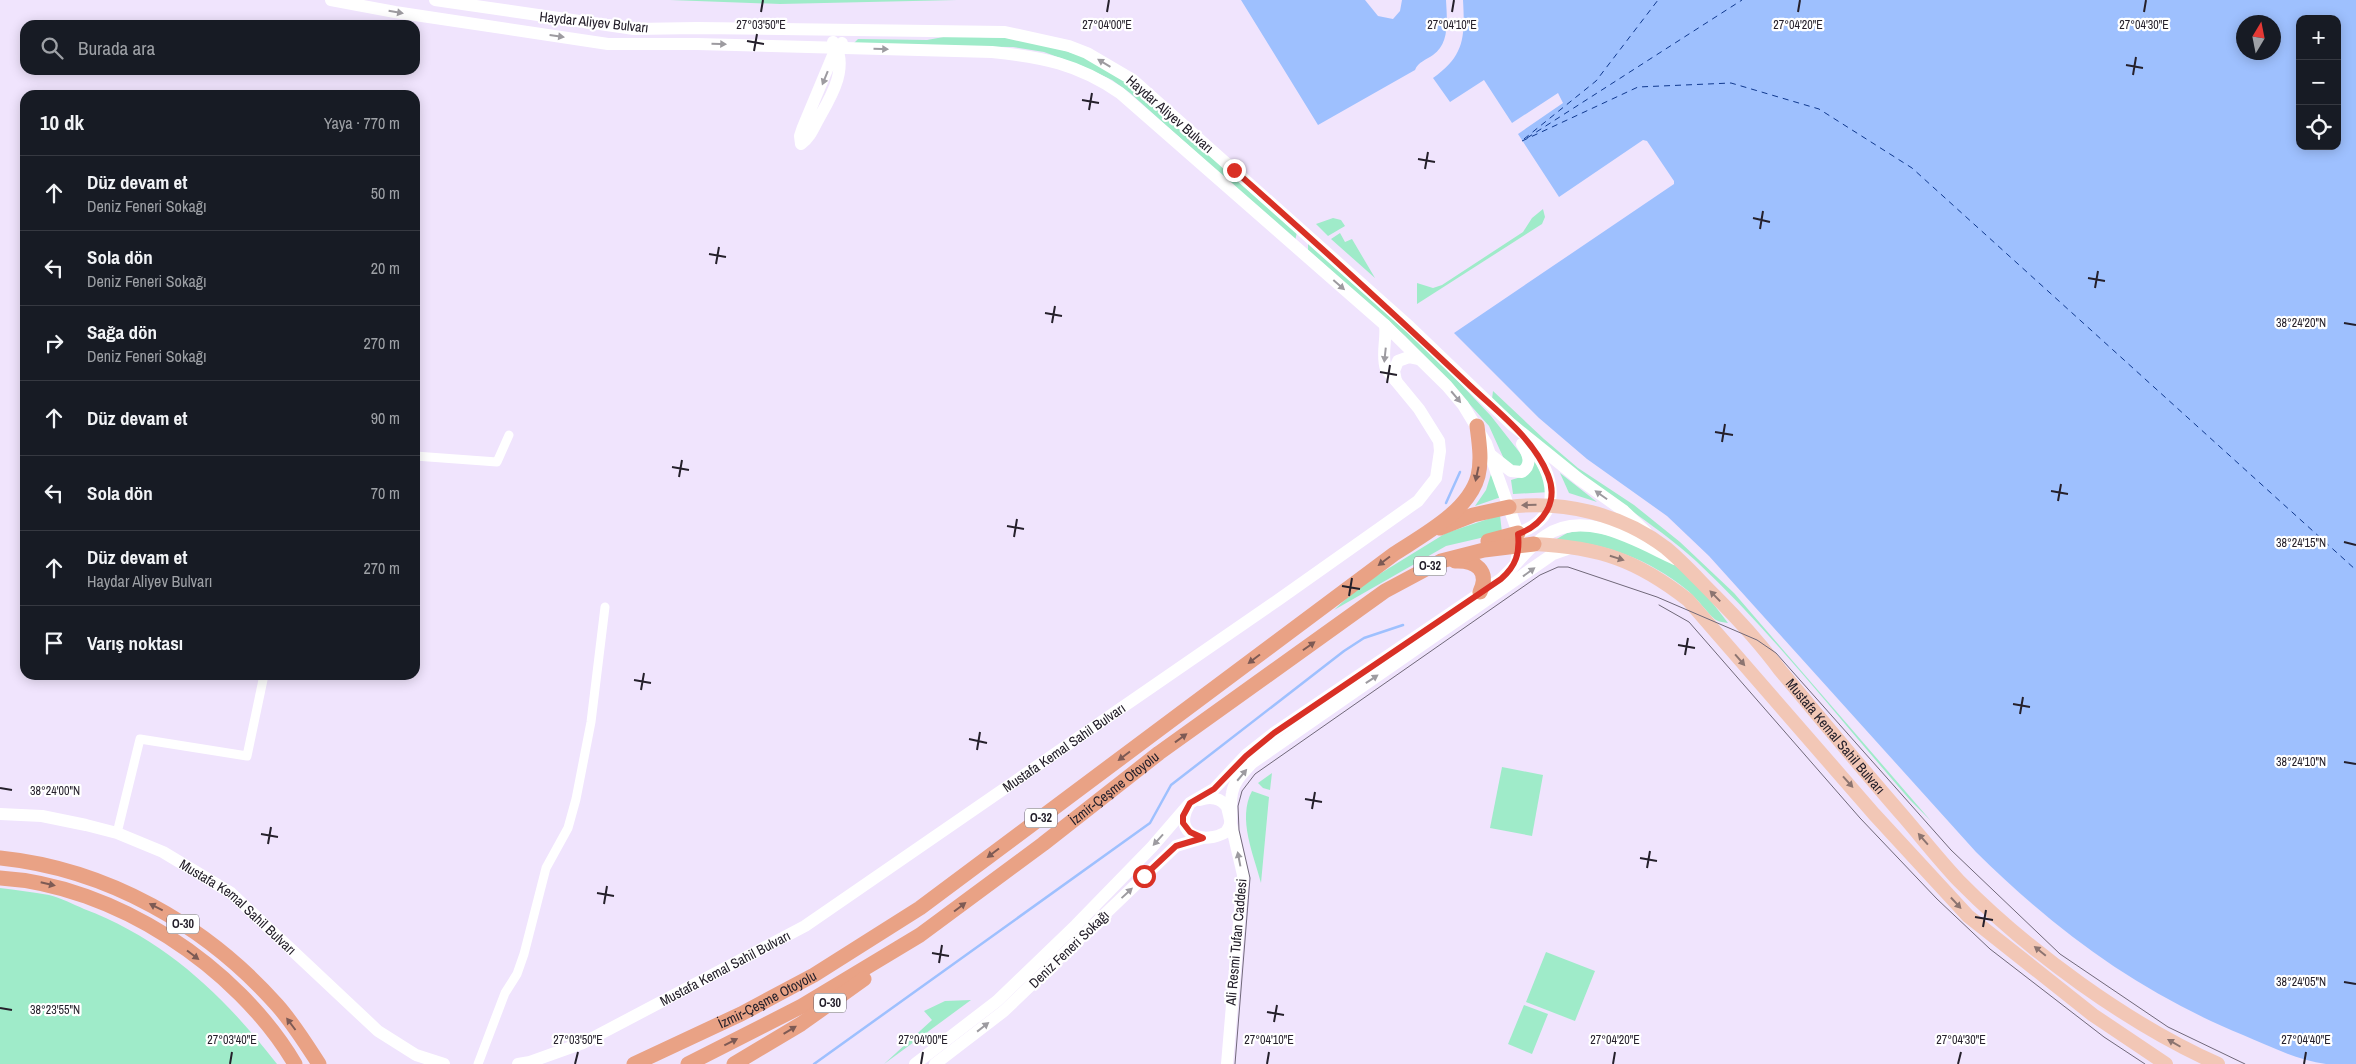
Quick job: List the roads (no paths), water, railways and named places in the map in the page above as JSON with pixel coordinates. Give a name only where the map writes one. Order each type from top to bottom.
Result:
[{"type":"highway","points":[[1425,534],[1460,507],[1474,487],[1480,458],[1477,426]]},
{"type":"highway","name":"Mustafa Kemal Sahil Bulvarı","points":[[1425,534],[1474,515],[1508,507]]},
{"type":"highway","name":"İzmir-Çeşme Otoyolu","points":[[634,1064],[741,1014],[814,974],[920,908],[1394,554],[1425,534]]},
{"type":"highway","name":"Mustafa Kemal Sahil Bulvarı","points":[[1518,539],[1534,544]]},
{"type":"highway","name":"İzmir-Çeşme Otoyolu","points":[[688,1064],[802,1006],[920,935],[1036,850],[1159,753],[1385,591],[1441,561],[1458,549],[1518,539]]},
{"type":"highway","points":[[1441,561],[1465,560],[1479,566],[1484,574],[1485,596]]},
{"type":"highway","name":"O-30","points":[[0,858],[57,868],[123,890],[170,915],[201,935],[277,1005],[319,1064]]},
{"type":"highway","name":"O-30","points":[[0,878],[50,884],[78,892],[123,911],[155,929],[192,953],[227,982],[262,1018],[296,1064]]},
{"type":"highway","name":"O-30","points":[[734,1064],[801,1024],[870,975],[920,935]]},
{"type":"main road","name":"Haydar Aliyev Bulvarı","points":[[331,0],[396,12],[608,44],[697,44],[992,52],[1033,56],[1081,70],[1120,92],[1385,324],[1447,386],[1477,426],[1492,456],[1518,539]]},
{"type":"main road","name":"Haydar Aliyev Bulvarı","points":[[434,0],[634,29],[697,28],[1005,32],[1045,39],[1087,53],[1133,80],[1410,327],[1511,424],[1579,479],[1624,511],[1652,537]]},
{"type":"main road","points":[[697,28],[697,44]]},
{"type":"main road","points":[[814,30],[828,37],[836,48],[839,70],[837,82],[808,136],[801,144],[800,136],[803,127],[836,48],[852,37],[937,32]]},
{"type":"main road","name":"Mustafa Kemal Sahil Bulvarı","points":[[518,1064],[530,1062],[583,1043],[806,926],[1418,501],[1436,478],[1440,457],[1439,442],[1419,409],[1384,363],[1385,324]]},
{"type":"main road","points":[[1396,381],[1394,371],[1398,361],[1409,357],[1419,359]]},
{"type":"main road","points":[[1492,456],[1515,473],[1522,472],[1527,468],[1528,456],[1511,424]]},
{"type":"main road","points":[[1511,424],[1543,464],[1549,477],[1550,506],[1541,520],[1518,539],[1516,562]]},
{"type":"main road","name":"Mustafa Kemal Sahil Bulvarı","points":[[1508,507],[1550,506],[1601,514],[1652,537],[1681,562],[1757,640],[1780,670],[1958,880],[1995,915],[2061,968],[2121,1012],[2188,1051],[2218,1064]]},
{"type":"main road","points":[[1485,596],[1534,544],[1548,533],[1562,528],[1579,526],[1598,527],[1624,535],[1681,562]]},
{"type":"main road","name":"Mustafa Kemal Sahil Bulvarı","points":[[1534,544],[1605,554],[1640,567],[1688,600],[1880,820],[1968,916],[2093,1015],[2166,1064]]},
{"type":"main road","points":[[1232,821],[1232,792],[1237,781],[1252,763],[1485,596],[1553,554],[1570,548]]},
{"type":"main road","name":"Deniz Feneri Sokağı","points":[[915,1064],[997,1001],[1076,925],[1152,847],[1190,803],[1214,789],[1246,756],[1274,733],[1485,596]]},
{"type":"main road","points":[[1203,838],[1190,832],[1183,823],[1183,816],[1190,803],[1206,797],[1220,800],[1227,807],[1232,821]]},
{"type":"main road","name":"Mustafa Kemal Sahil Bulvarı","points":[[0,814],[42,816],[117,833],[163,852],[231,893],[378,1031],[416,1055],[444,1064]]},
{"type":"main road","name":"Deniz Feneri Sokağı","points":[[935,1064],[1004,1011],[1176,846],[1203,838],[1220,836],[1226,832],[1232,821]]},
{"type":"main road","name":"Ali Resmi Tufan Caddesi","points":[[1227,1064],[1243,875],[1232,821]]},
{"type":"street","points":[[420,456],[498,462],[508,435]]},
{"type":"street","points":[[478,1064],[505,994],[518,974],[546,868],[568,828],[591,722],[605,607]]},
{"type":"street","points":[[117,833],[140,739],[247,756],[263,680]]},
{"type":"water","points":[[1241,0],[1365,0],[1378,16],[1393,19],[1400,11],[1402,0],[1446,0],[1445,37],[1438,50],[1420,63],[1415,70],[1318,125]]},
{"type":"water","points":[[1463,0],[2356,0],[2356,1064],[2326,1064],[2294,1056],[2205,1018],[2133,979],[2100,957],[2037,908],[1976,852],[1709,556],[1667,516],[1587,459],[1539,418],[1454,333],[1674,184],[1674,181],[1647,141],[1643,140],[1559,197],[1518,134],[1563,103],[1558,93],[1512,123],[1484,80],[1450,102],[1433,78],[1444,70],[1457,53],[1461,44],[1464,24]]},
{"type":"waterway","points":[[1446,503],[1460,472]]},
{"type":"waterway","points":[[814,1064],[1150,823],[1171,785],[1344,651],[1364,638],[1403,625]]},
{"type":"tram line","points":[[1235,1064],[1250,878],[1239,830],[1238,806],[1242,791],[1255,774],[1540,575],[1558,567],[1568,567],[1657,597],[1757,640],[1776,653],[1951,850],[2060,954],[2168,1027],[2245,1064]]},
{"type":"tram line","points":[[1659,605],[1689,622],[1860,818],[1937,899],[1990,949],[2104,1037],[2145,1064]]}]
